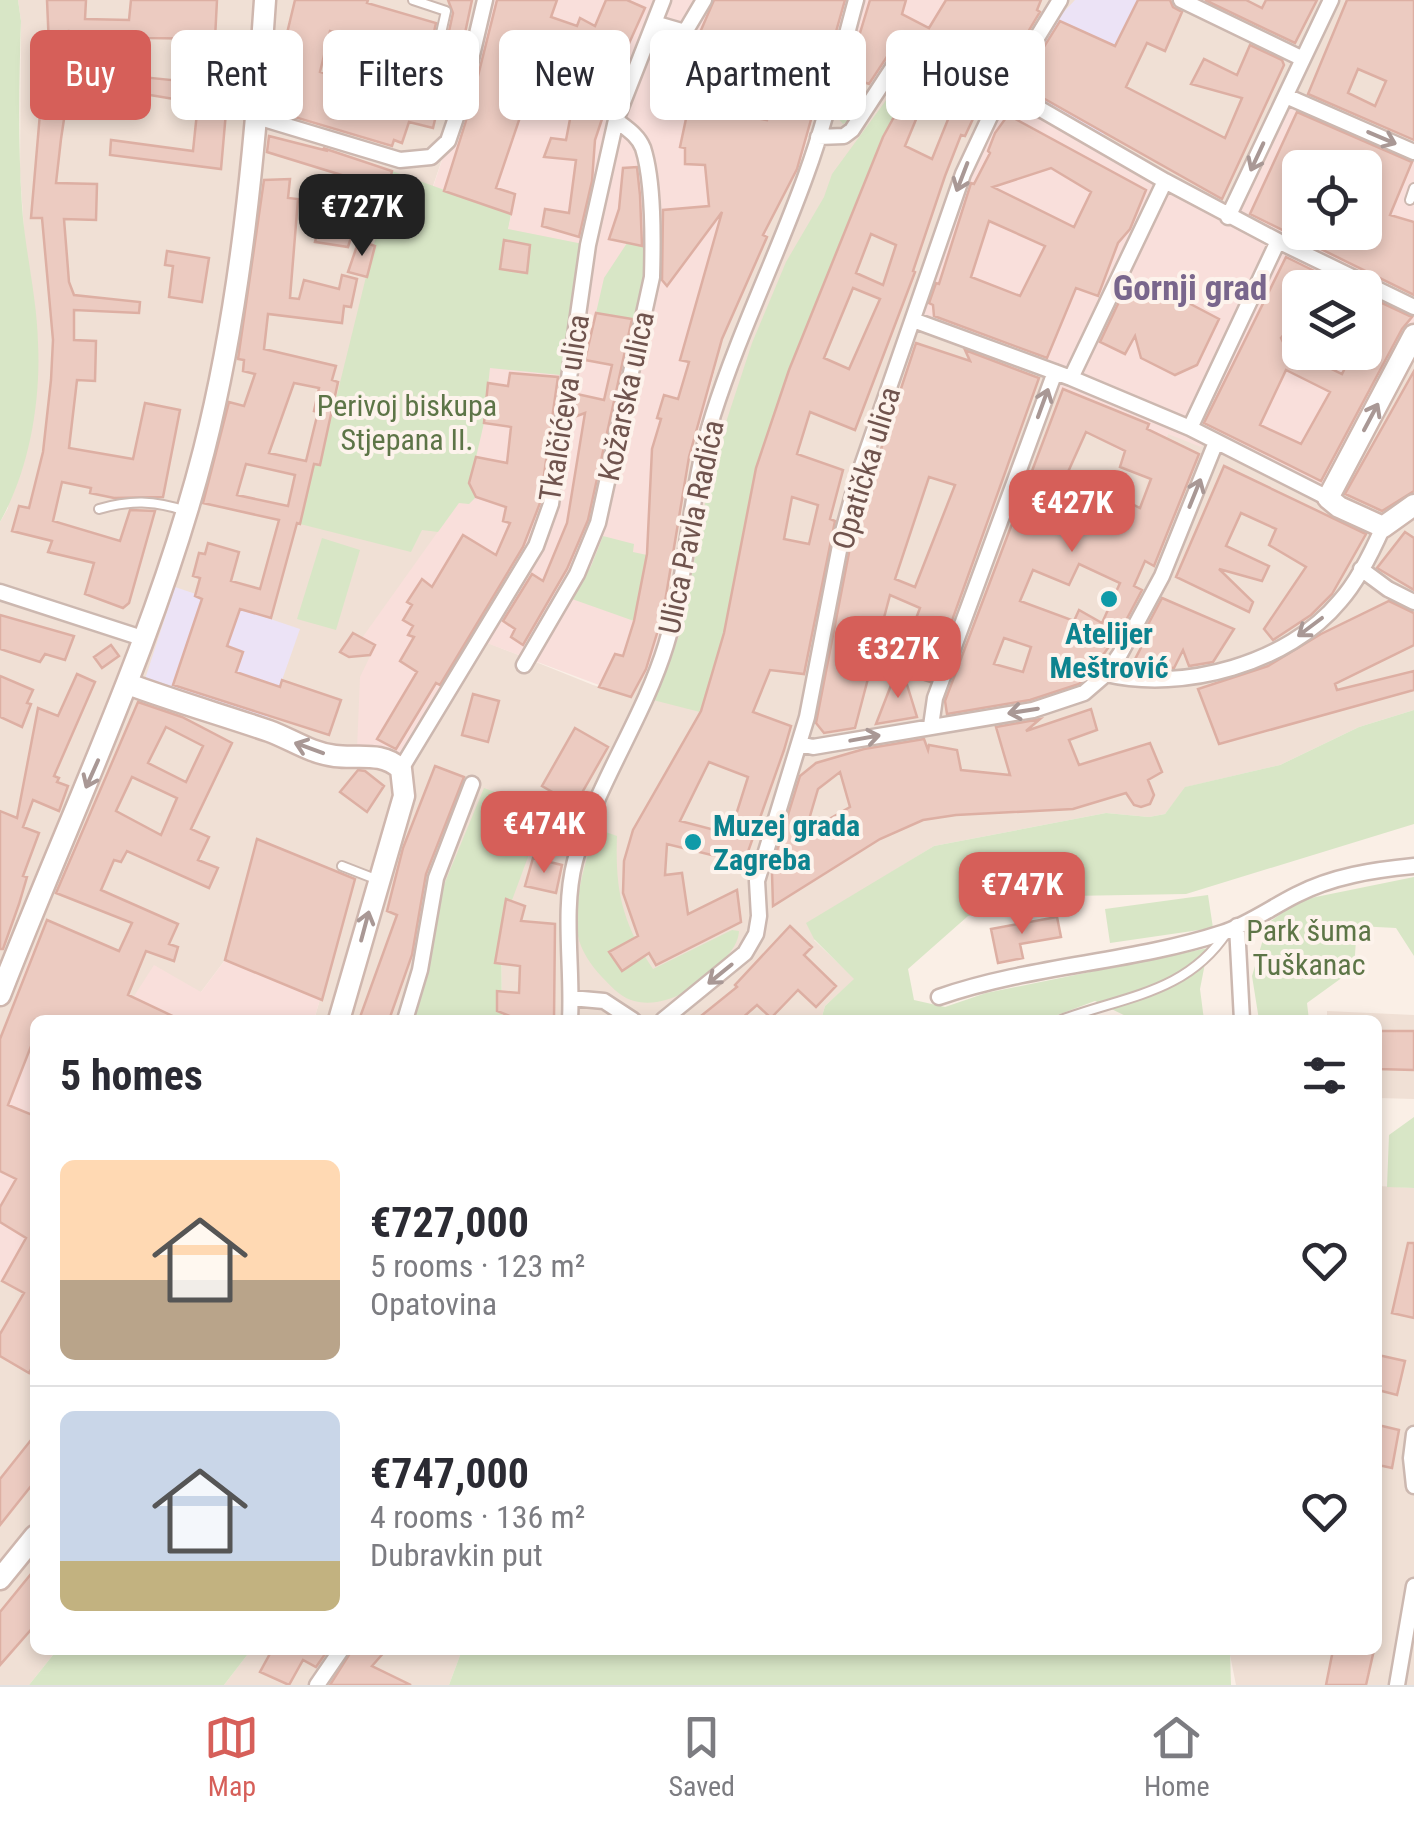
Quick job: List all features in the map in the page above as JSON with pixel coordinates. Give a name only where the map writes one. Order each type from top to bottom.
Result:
[{"type":"street","points":[[263,30],[265,0]]},
{"type":"street","points":[[478,30],[485,0]]},
{"type":"street","name":"Tkalčićeva ulica","points":[[630,84],[663,0]]},
{"type":"street","points":[[654,23],[685,32],[704,0]]},
{"type":"street","name":"Ulica Pavla Radića","points":[[570,1015],[570,902],[575,861],[665,649],[682,580],[697,476],[713,416],[816,144],[856,0]]},
{"type":"street","name":"Opatička ulica","points":[[1042,30],[1060,0]]},
{"type":"street","points":[[1181,0],[1303,59]]},
{"type":"street","points":[[1228,217],[1331,0]]},
{"type":"street","points":[[816,144],[852,130],[886,78]]},
{"type":"street","points":[[1286,96],[1414,152]]},
{"type":"street","points":[[1045,113],[1228,217],[1414,307]]},
{"type":"street","points":[[0,996],[128,684],[202,455],[222,373],[257,120]]},
{"type":"street","points":[[267,120],[390,157],[422,160],[441,151],[455,120]]},
{"type":"street","name":"Tkalčićeva ulica","points":[[341,1015],[404,796],[402,769],[536,546],[551,504],[588,245],[616,120]]},
{"type":"street","name":"Kožarska ulica","points":[[524,665],[577,574],[598,522],[652,276],[653,235],[643,148],[635,135],[616,120]]},
{"type":"street","name":"Opatička ulica","points":[[668,1015],[745,953],[756,934],[757,882],[799,744],[851,501],[962,174],[988,120]]},
{"type":"street","points":[[1072,378],[1165,181]]},
{"type":"street","points":[[1190,428],[1246,323],[1278,242]]},
{"type":"street","points":[[913,320],[1072,378],[1190,428],[1382,527]]},
{"type":"street","points":[[1328,498],[1414,336]]},
{"type":"street","points":[[931,726],[934,698],[1056,372]]},
{"type":"street","points":[[799,744],[813,747],[1033,710],[1084,694],[1106,674],[1162,576],[1216,442]]},
{"type":"street","points":[[1106,674],[1135,679],[1186,679],[1242,664],[1295,638],[1339,603],[1382,527],[1414,504]]},
{"type":"street","points":[[1360,569],[1388,590],[1414,602]]},
{"type":"street","points":[[0,592],[142,638]]},
{"type":"street","points":[[128,684],[274,733],[311,751],[380,757],[402,769]]},
{"type":"street","points":[[406,1015],[420,970],[440,864],[472,784]]},
{"type":"street","points":[[940,997],[983,982],[1188,943],[1232,929],[1323,883],[1348,875],[1414,866]]},
{"type":"street","points":[[1232,929],[1241,1015]]},
{"type":"street","points":[[572,998],[604,1002],[625,1015]]},
{"type":"street","points":[[1414,1434],[1414,1486]]},
{"type":"street","points":[[0,1579],[30,1542]]},
{"type":"street","points":[[1397,1685],[1414,1586]]},
{"type":"street","points":[[318,1685],[338,1655]]},
{"type":"lane","points":[[413,0],[446,11],[442,30]]},
{"type":"lane","points":[[1410,200],[1414,188]]},
{"type":"lane","points":[[98,509],[130,501],[165,504],[184,512]]},
{"type":"lane","points":[[342,866],[378,880]]},
{"type":"lane","points":[[1076,1015],[1178,981],[1214,953],[1232,929]]},
{"type":"shaded area","points":[[18,0],[485,0],[478,30],[323,30],[323,120],[455,120],[433,186],[511,214],[500,269],[484,423],[470,483],[424,554],[375,645],[358,749],[378,747],[401,758],[476,638],[593,685],[631,696],[650,666],[662,625],[689,457],[722,339],[767,237],[767,228],[803,155],[812,120],[866,120],[866,83],[870,85],[886,64],[886,120],[1022,120],[1044,368],[1063,389],[1116,409],[1125,451],[1155,473],[1168,433],[1208,438],[1344,370],[1382,370],[1382,351],[1414,335],[1414,710],[1359,727],[1280,765],[1186,787],[1165,814],[1149,817],[1106,813],[934,846],[882,878],[814,940],[855,979],[825,1006],[822,1015],[502,1015],[501,930],[436,904],[425,983],[412,1015],[315,1015],[354,879],[257,839],[225,960],[201,992],[129,1004],[32,953],[34,1015],[30,1015],[30,1050],[8,1105],[0,1102],[0,522],[8,508],[25,246]]},
{"type":"shaded area","points":[[485,0],[946,0],[938,30],[886,30],[886,64],[871,85],[866,83],[866,30],[650,30],[650,120],[812,120],[803,155],[767,228],[767,237],[722,339],[689,457],[662,625],[650,666],[631,697],[476,639],[401,758],[378,747],[357,749],[360,677],[375,646],[362,638],[469,483],[484,423],[500,269],[511,215],[433,187],[455,120],[479,120],[478,30]]},
{"type":"shaded area","points":[[946,0],[1414,0],[1414,152],[1286,97],[1232,210],[1045,103],[1045,30],[938,30]]},
{"type":"shaded area","points":[[1075,0],[1154,0],[1139,45],[1140,58],[1103,136],[1045,103],[1045,41],[1057,19]]},
{"type":"shaded area","points":[[1286,96],[1414,152],[1414,224],[1382,286],[1382,270],[1282,270],[1282,370],[1382,370],[1382,291],[1414,307],[1414,335],[1328,498],[1208,438],[1201,447],[1168,434],[1155,473],[1104,441],[1115,409],[1049,386],[1044,368],[913,320],[963,174],[992,120],[1045,120],[1045,104],[1231,210]]},
{"type":"shaded area","points":[[175,587],[300,629],[268,720],[145,679]]},
{"type":"shaded area","points":[[257,839],[355,879],[315,1015],[30,1015],[30,1036],[5,1025],[32,952],[129,1004],[154,965],[201,992],[225,960]]},
{"type":"shaded area","points":[[1327,1011],[1414,1015],[1414,1099],[1382,1098],[1382,1015],[1327,1015]]},
{"type":"shaded area","points":[[30,1051],[30,1299],[0,1280],[0,1102],[9,1104]]},
{"type":"shaded area","points":[[1382,1186],[1414,1188],[1414,1685],[1236,1685],[1230,1655],[1382,1655]]},
{"type":"shaded area","points":[[0,1280],[30,1299],[30,1655],[53,1655],[29,1685],[0,1685]]},
{"type":"shaded area","points":[[247,1655],[460,1655],[449,1685],[224,1685]]},
{"type":"green space","points":[[0,0],[18,0],[21,21],[21,183],[36,309],[38,366],[26,459],[0,522]]},
{"type":"green space","points":[[886,100],[886,120],[892,120],[789,370],[756,468],[724,633],[700,712],[653,700],[681,631],[713,462],[752,343],[786,262],[824,197],[832,174]]},
{"type":"green space","name":"Perivoj biskupa Stjepana II.","points":[[392,171],[511,214],[508,229],[588,245],[570,376],[490,368],[484,423],[470,483],[476,497],[469,504],[459,503],[438,532],[422,530],[411,552],[300,524],[314,464],[320,464]],"holes":[[[504,241],[530,245],[527,273],[500,269]]]},
{"type":"green space","points":[[627,243],[649,248],[639,320],[596,313],[604,278]]},
{"type":"green space","points":[[603,536],[634,544],[633,552],[647,555],[634,621],[572,599]]},
{"type":"green space","points":[[322,538],[360,550],[336,630],[297,619]]},
{"type":"green space","name":"Park šuma Tuškanac","points":[[1414,710],[1414,824],[1186,894],[1069,896],[968,916],[908,969],[914,1000],[945,1007],[986,993],[1208,948],[1200,989],[1203,1015],[1124,1015],[1095,1001],[1057,1015],[822,1015],[825,1006],[854,979],[814,939],[806,923],[934,846],[1106,813],[1149,817],[1165,814],[1185,787],[1280,765],[1359,727]]},
{"type":"green space","points":[[484,788],[545,811],[501,930],[502,1015],[412,1015],[425,983],[436,904]]},
{"type":"green space","points":[[597,829],[617,836],[617,873],[627,921],[653,969],[732,930],[739,931],[727,956],[688,991],[654,1002],[631,1000],[608,983],[584,952],[578,936],[577,909],[584,867]]},
{"type":"green space","name":"Park šuma Tuškanac","points":[[1414,877],[1414,956],[1396,928],[1357,926],[1354,969],[1307,1003],[1308,1015],[1258,1015],[1252,976],[1268,923],[1301,900]]},
{"type":"green space","points":[[1208,895],[1213,928],[1110,943],[1105,909]]},
{"type":"green space","points":[[1414,1117],[1414,1188],[1387,1187],[1389,1135]]},
{"type":"green space","points":[[53,1655],[247,1655],[224,1685],[29,1685]]},
{"type":"green space","points":[[460,1655],[1230,1655],[1231,1685],[449,1685]]},
{"type":"building","points":[[47,0],[86,0],[85,19],[129,20],[131,0],[217,0],[215,30],[171,30],[171,38],[151,38],[151,30],[48,30]]},
{"type":"building","points":[[295,0],[368,0],[367,3],[436,23],[434,30],[323,30],[323,120],[435,120],[433,128],[409,122],[402,143],[394,140],[392,146],[303,120],[303,30],[288,30]]},
{"type":"building","points":[[448,0],[472,0],[466,30],[449,30],[453,13]]},
{"type":"building","points":[[497,0],[557,0],[551,17],[577,26],[580,18],[595,26],[606,0],[627,0],[645,8],[630,41],[630,30],[499,30],[499,120],[519,120],[496,188],[515,194],[511,214],[444,191],[466,120],[479,120],[479,72]]},
{"type":"building","points":[[714,0],[845,0],[836,30],[701,30]]},
{"type":"building","points":[[870,0],[906,0],[902,14],[929,28],[946,0],[1041,0],[1037,10],[1040,12],[1029,30],[886,30],[886,58],[869,84],[866,30],[861,30]]},
{"type":"building","points":[[1138,0],[1170,0],[1182,12],[1165,51],[1147,43],[1126,87],[1225,138],[1242,98],[1191,84],[1204,59],[1237,75],[1250,45],[1282,60],[1284,65],[1222,199],[1045,99],[1045,45],[1060,21],[1115,46]]},
{"type":"building","points":[[1205,0],[1246,0],[1262,8],[1266,0],[1317,0],[1295,43]]},
{"type":"building","points":[[1347,0],[1414,0],[1414,140],[1308,94]],"holes":[[[1358,69],[1386,81],[1375,106],[1348,93]]]},
{"type":"building","points":[[151,78],[171,80],[171,98],[151,95]]},
{"type":"building","points":[[1297,112],[1412,162],[1390,215],[1414,222],[1414,295],[1382,279],[1382,270],[1363,270],[1323,250],[1382,250],[1382,150],[1282,150],[1282,230],[1250,214]]},
{"type":"building","points":[[39,120],[64,120],[56,183],[97,184],[96,220],[64,219],[69,282],[74,295],[140,302],[139,313],[74,310],[74,340],[96,341],[95,381],[77,380],[69,448],[133,459],[145,403],[180,410],[163,497],[114,498],[62,482],[53,521],[120,541],[130,510],[155,511],[129,603],[123,608],[85,594],[94,563],[48,552],[52,541],[12,531],[19,506],[29,508],[43,452],[51,380],[53,340],[42,218],[31,218]]},
{"type":"building","points":[[196,120],[225,120],[221,169],[110,155],[111,140],[193,151]]},
{"type":"building","points":[[570,120],[602,120],[579,237],[542,226],[545,209],[569,213],[576,160],[544,157],[551,138],[566,140]]},
{"type":"building","points":[[686,120],[811,120],[797,169],[763,235],[767,237],[722,339],[689,457],[663,614],[646,669],[631,697],[599,687],[615,654],[623,656],[634,621],[647,554],[652,449],[661,419],[657,418],[664,395],[678,399],[689,362],[680,360],[722,212],[667,286],[662,280],[663,210],[709,206],[705,165],[685,164],[685,148],[680,147]]},
{"type":"building","points":[[892,120],[916,120],[905,146],[932,159],[948,120],[972,120],[965,136],[961,135],[945,176],[915,272],[855,430],[810,412],[797,454],[843,470],[830,519],[835,521],[804,674],[770,670],[753,712],[791,726],[744,863],[667,844],[665,875],[682,873],[688,914],[737,890],[741,922],[656,965],[649,953],[622,971],[609,952],[638,936],[623,893],[624,861],[633,830],[701,711],[724,633],[756,468],[789,370]],"holes":[[[871,234],[896,245],[883,285],[856,273]],[[853,288],[880,299],[849,369],[824,358]],[[792,497],[818,505],[809,544],[784,539]],[[709,762],[748,777],[730,834],[680,821]]]},
{"type":"building","points":[[1004,120],[1017,120],[1146,190],[1130,229],[1118,243],[1098,296],[1076,288],[1047,358],[934,316],[933,305],[929,303],[936,283],[939,284],[971,183],[974,184]],"holes":[[[1051,168],[1091,192],[1074,227],[993,187]],[[989,221],[1045,246],[1020,296],[971,277]]]},
{"type":"building","points":[[269,136],[328,151],[323,148],[392,171],[385,201],[365,193],[348,247],[315,242],[332,178],[348,177],[267,152]]},
{"type":"building","points":[[637,167],[642,246],[609,239],[619,209],[623,168]]},
{"type":"building","points":[[290,179],[288,198],[298,199],[290,298],[299,299],[304,280],[339,289],[342,275],[357,279],[351,307],[344,306],[342,323],[268,314],[264,349],[336,366],[332,380],[338,382],[320,465],[314,464],[271,618],[240,609],[227,646],[243,652],[236,672],[280,687],[282,680],[341,700],[329,735],[173,685],[202,599],[195,596],[200,578],[193,576],[199,553],[205,554],[208,543],[239,552],[231,581],[260,589],[279,520],[203,503],[229,402],[244,406],[255,374],[243,371],[244,360],[238,359],[264,180]],"holes":[[[294,383],[319,388],[314,411],[318,412],[306,461],[269,453]],[[246,464],[295,475],[288,506],[237,495]]]},
{"type":"building","points":[[359,240],[375,246],[367,277],[348,272]]},
{"type":"building","points":[[504,240],[530,245],[527,273],[500,269]]},
{"type":"building","points":[[167,251],[209,258],[202,302],[169,297],[173,266],[165,265]]},
{"type":"building","points":[[1286,257],[1312,270],[1282,270],[1282,370],[1286,370],[1334,370],[1342,374],[1344,370],[1380,370],[1321,481],[1204,423]],"holes":[[[1286,370],[1330,392],[1301,444],[1260,425]]]},
{"type":"building","points":[[1126,287],[1158,287],[1219,319],[1197,365],[1175,375],[1141,358],[1135,336],[1125,354],[1100,342]]},
{"type":"building","points":[[1382,303],[1412,317],[1382,367]]},
{"type":"building","points":[[596,313],[632,319],[588,520],[567,569],[523,645],[511,637],[515,629],[503,621],[532,574],[543,581],[567,523],[585,413],[574,417],[577,394],[604,400],[612,365],[585,360]]},
{"type":"building","points":[[916,343],[970,361],[965,350],[1039,378],[930,682],[924,680],[904,650],[920,608],[890,595],[855,728],[824,733],[816,723],[852,537]],"holes":[[[929,477],[955,485],[915,587],[895,579]]]},
{"type":"building","points":[[1414,371],[1414,491],[1382,511],[1345,494]]},
{"type":"building","points":[[510,373],[558,377],[540,503],[523,547],[440,685],[436,683],[396,749],[377,739],[417,672],[400,661],[414,637],[408,635],[413,626],[403,620],[412,605],[407,602],[422,579],[432,587],[463,535],[496,555],[510,523],[503,521],[506,507],[476,497],[469,483],[476,457],[507,463],[511,427],[484,423],[488,383],[508,386]]},
{"type":"building","points":[[1063,389],[1149,424],[1147,429],[1199,454],[1154,566],[1145,561],[1134,586],[1142,590],[1122,628],[1089,675],[1079,684],[1030,700],[947,714],[945,701]],"holes":[[[1086,432],[1125,451],[1120,467],[1151,479],[1140,508],[1068,472]],[[1079,564],[1120,583],[1102,623],[1079,610],[1074,621],[1020,601],[1033,570],[1069,585]],[[1004,638],[1031,647],[1023,672],[994,664]]]},
{"type":"building","points":[[1224,466],[1366,534],[1332,594],[1311,615],[1273,640],[1264,629],[1306,567],[1269,545],[1276,529],[1241,513],[1226,546],[1269,566],[1262,581],[1219,569],[1253,602],[1249,612],[1176,577]]},
{"type":"building","points":[[1405,532],[1414,538],[1414,590],[1377,568]]},
{"type":"building","points":[[1162,598],[1234,629],[1213,662],[1189,666],[1183,650],[1174,668],[1132,665]]},
{"type":"building","points":[[1389,601],[1414,613],[1414,645],[1335,684],[1337,690],[1414,671],[1414,690],[1219,744],[1198,689],[1268,666],[1321,634]]},
{"type":"building","points":[[0,615],[74,636],[65,660],[45,654],[40,662],[0,649]]},
{"type":"building","points":[[353,633],[375,645],[370,655],[349,657],[340,652]]},
{"type":"building","points":[[111,645],[119,656],[102,668],[94,657]]},
{"type":"building","points":[[900,662],[917,717],[876,724]]},
{"type":"building","points":[[77,674],[95,682],[54,776],[59,778],[57,782],[68,786],[59,811],[33,800],[23,827],[39,833],[23,876],[27,877],[19,904],[0,949],[0,811],[17,818],[38,708],[58,716]]},
{"type":"building","points":[[0,676],[33,690],[22,727],[0,717]]},
{"type":"building","points":[[473,694],[499,701],[488,742],[462,735]]},
{"type":"building","points":[[138,702],[182,717],[232,743],[191,829],[209,837],[198,860],[218,868],[209,888],[127,851],[121,862],[114,860],[101,890],[178,924],[169,944],[178,947],[174,961],[146,951],[128,995],[170,1015],[30,1015],[30,1049],[8,1105],[30,1114],[29,1373],[0,1356],[0,1334],[24,1293],[2,1281],[26,1238],[0,1222],[0,1207],[16,1179],[0,1171],[0,1039],[47,920],[119,951],[132,923],[56,893]],"holes":[[[166,727],[203,746],[186,782],[148,763]],[[132,777],[177,798],[161,835],[116,811]]]},
{"type":"building","points":[[1091,709],[1097,730],[1069,740],[1079,765],[1150,743],[1162,772],[1148,780],[1154,795],[1150,804],[1134,805],[1126,793],[1073,809],[923,820],[880,839],[773,906],[772,873],[776,871],[771,870],[800,776],[816,763],[864,749],[924,739],[928,750],[929,745],[957,750],[961,770],[1010,775],[996,727],[1040,719],[1026,731]],"holes":[[[840,772],[850,807],[805,833],[818,789]]]},
{"type":"building","points":[[575,728],[608,747],[575,805],[542,786]]},
{"type":"building","points":[[435,766],[464,777],[426,874],[412,955],[391,1015],[361,1015],[397,915],[387,911],[403,848]]},
{"type":"building","points":[[358,770],[384,786],[367,812],[340,792]]},
{"type":"building","points":[[257,839],[355,879],[322,1000],[225,960]]},
{"type":"building","points":[[533,858],[562,865],[556,893],[525,886]]},
{"type":"building","points":[[506,899],[525,906],[521,921],[555,924],[554,1015],[507,1015],[497,1011],[497,991],[519,993],[520,966],[495,963]]},
{"type":"building","points":[[1057,917],[1061,937],[1020,944],[1023,958],[998,963],[991,929]]},
{"type":"building","points":[[790,926],[812,947],[804,955],[836,986],[816,1007],[798,990],[774,1015],[768,1015],[757,1005],[746,1015],[702,1015]]},
{"type":"building","points":[[1382,1031],[1414,1031],[1414,1070],[1382,1069]]},
{"type":"building","points":[[1408,1243],[1414,1243],[1414,1318],[1392,1313]]},
{"type":"building","points":[[1382,1356],[1405,1361],[1397,1395],[1382,1391]]},
{"type":"building","points":[[1382,1426],[1399,1430],[1392,1468],[1382,1466]]},
{"type":"building","points":[[30,1441],[30,1487],[0,1525],[0,1479]]},
{"type":"building","points":[[30,1575],[30,1631],[0,1665],[0,1612]]},
{"type":"building","points":[[269,1655],[324,1655],[316,1667],[303,1660],[289,1685],[260,1672]]},
{"type":"building","points":[[349,1655],[382,1655],[372,1666],[411,1685],[330,1685]]},
{"type":"building","points":[[1332,1655],[1373,1655],[1366,1685],[1326,1685]]},
{"type":"place","name":"Atelijer Meštrović","points":[[1109,599]]},
{"type":"place","name":"Muzej grada Zagreba","points":[[693,842]]},
{"type":"district","name":"Gornji grad","points":[[1190,288]]}]
